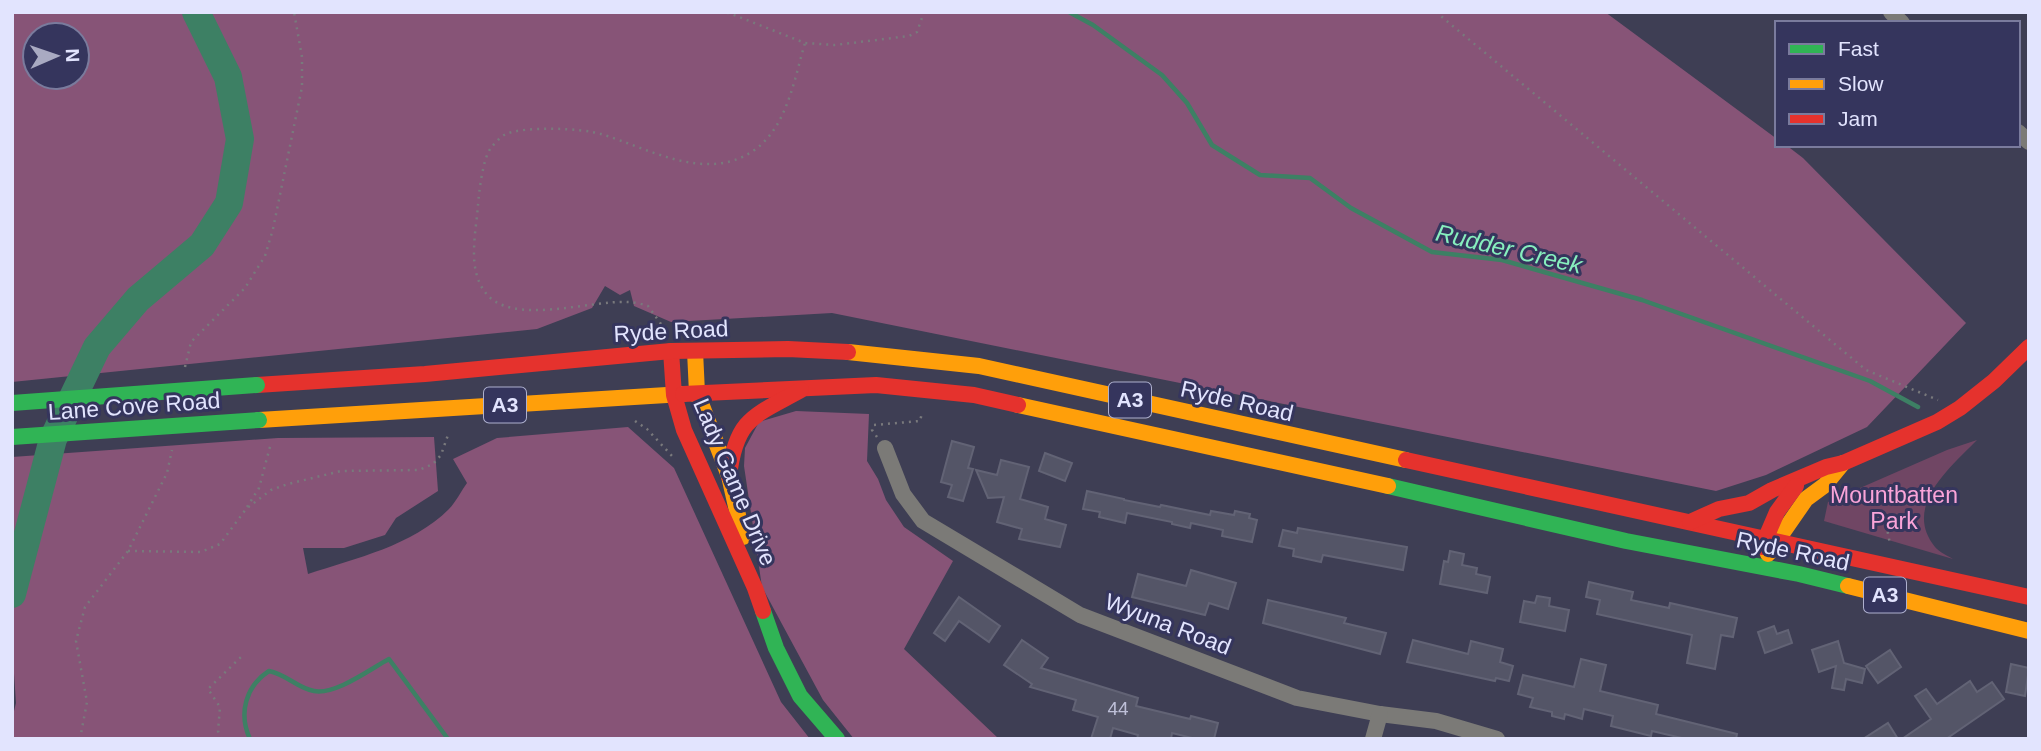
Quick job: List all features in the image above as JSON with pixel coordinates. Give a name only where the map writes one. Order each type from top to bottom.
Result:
[{"type":"main road","points":[[1690,522],[1719,509],[1749,503],[1826,467],[1843,463],[1912,434],[1960,408],[2029,347]]},
{"type":"main road","name":"Ryde Road","points":[[257,385],[425,374],[671,351],[788,349],[860,353],[979,366],[2029,597]]},
{"type":"main road","name":"Lady Game Drive","points":[[671,351],[674,395],[684,430],[755,588],[788,673],[800,696],[837,739]]},
{"type":"main road","name":"Lady Game Drive","points":[[695,351],[697,393],[729,476],[755,588]]},
{"type":"main road","name":"Lane Cove Road","points":[[12,403],[257,385]]},
{"type":"main road","name":"Ryde Road","points":[[259,420],[807,387],[876,385],[974,395],[1312,468],[1626,541],[1756,564],[2029,631]]},
{"type":"main road","points":[[729,476],[730,455],[737,433],[745,422],[807,387]]},
{"type":"main road","name":"Lane Cove Road","points":[[12,438],[259,420]]},
{"type":"main road","points":[[1756,564],[1772,539],[1806,499],[1825,485],[1843,463]]},
{"type":"main road","points":[[1772,539],[1777,512],[1802,478]]},
{"type":"street","name":"Wyuna Road","points":[[885,448],[904,494],[923,521],[1080,615],[1297,698],[1380,714],[1436,721],[1497,739]]},
{"type":"street","points":[[1373,739],[1380,714]]},
{"type":"path","points":[[185,373],[191,342],[245,288],[265,256],[302,87],[302,57],[295,12]]},
{"type":"path","points":[[685,12],[729,13],[805,43],[835,45],[909,36],[917,32],[924,12]]},
{"type":"path","points":[[1436,12],[1866,370],[1960,408]]},
{"type":"path","points":[[661,331],[661,324],[648,306],[627,302],[537,309],[511,308],[490,299],[478,282],[474,257],[478,196],[488,151],[505,134],[543,128],[598,133],[667,159],[703,164],[728,161],[753,151],[775,128],[788,103],[805,43]]},
{"type":"path","points":[[885,448],[872,430],[874,425],[920,421],[923,413]]},
{"type":"path","points":[[630,420],[647,429],[676,461]]},
{"type":"path","points":[[246,509],[271,490],[301,480],[341,471],[419,470],[433,464],[441,455],[450,428]]},
{"type":"path","points":[[128,551],[201,552],[220,544],[259,488],[269,446],[273,440]]},
{"type":"path","points":[[80,739],[87,702],[76,641],[85,607],[128,551],[167,473],[172,447]]},
{"type":"path","points":[[1885,518],[1890,544]]},
{"type":"path","points":[[221,739],[218,732],[220,707],[208,689],[242,656]]},
{"type":"green space","name":"Mountbatten Park","points":[[1977,440],[1944,475],[1927,502],[1924,517],[1926,532],[1935,547],[1953,559],[1824,521],[1828,502],[1947,450]]},
{"type":"shaded area","points":[[12,12],[1605,12],[1775,138],[1775,147],[1789,147],[1803,158],[1966,323],[1867,427],[1766,475],[1716,491],[832,313],[671,322],[634,306],[630,290],[620,295],[605,286],[592,308],[537,329],[12,382]]},
{"type":"shaded area","points":[[796,411],[869,414],[867,461],[886,500],[904,527],[953,561],[904,649],[999,739],[854,739],[823,700],[762,587],[744,466],[745,448],[759,422]]},
{"type":"shaded area","points":[[628,427],[674,468],[781,702],[810,739],[12,739],[12,719],[16,703],[12,644],[12,457],[278,438],[434,437],[438,491],[396,518],[385,535],[344,548],[303,548],[308,574],[401,542],[434,522],[452,506],[467,483],[453,459],[497,438]]},
{"type":"building","points":[[952,441],[974,447],[968,468],[973,469],[963,501],[948,497],[952,485],[941,482]]},
{"type":"building","points":[[1045,453],[1072,463],[1065,481],[1039,471]]},
{"type":"building","points":[[1001,460],[1029,467],[1020,499],[1048,507],[1045,519],[1066,525],[1060,547],[1019,539],[1022,529],[997,522],[1004,497],[988,498],[976,470],[997,475]]},
{"type":"building","points":[[1087,491],[1210,515],[1211,511],[1234,515],[1235,511],[1250,514],[1249,518],[1257,520],[1252,542],[1222,536],[1223,530],[1191,523],[1190,528],[1127,513],[1125,523],[1099,517],[1100,512],[1083,509]]},
{"type":"building","points":[[1298,528],[1407,547],[1403,570],[1323,555],[1321,562],[1293,556],[1294,549],[1279,546],[1283,530],[1297,533]]},
{"type":"building","points":[[1450,551],[1464,554],[1462,565],[1477,568],[1476,574],[1490,577],[1487,593],[1440,584],[1444,561],[1448,562]]},
{"type":"building","points":[[1191,570],[1236,583],[1228,609],[1209,603],[1205,615],[1132,597],[1138,574],[1186,586]]},
{"type":"building","points":[[1589,582],[1633,592],[1631,600],[1669,608],[1670,603],[1737,618],[1733,637],[1721,635],[1715,669],[1687,663],[1692,635],[1597,614],[1600,600],[1586,597]]},
{"type":"building","points":[[1537,596],[1550,598],[1549,606],[1569,610],[1565,631],[1520,622],[1524,601],[1535,603]]},
{"type":"building","points":[[959,597],[1000,626],[989,642],[959,621],[945,641],[934,633]]},
{"type":"building","points":[[1268,600],[1346,618],[1344,623],[1386,633],[1380,654],[1263,623]]},
{"type":"building","points":[[1774,626],[1777,634],[1788,630],[1792,643],[1765,653],[1758,632]]},
{"type":"building","points":[[1022,640],[1048,658],[1041,668],[1138,698],[1136,706],[1218,723],[1214,739],[1196,739],[1172,733],[1171,739],[1137,739],[1138,735],[1113,728],[1110,739],[1091,739],[1098,717],[1073,710],[1076,700],[1030,687],[1032,684],[1004,665]]},
{"type":"building","points":[[1413,640],[1468,654],[1471,641],[1503,649],[1500,662],[1513,666],[1509,681],[1496,678],[1495,681],[1407,662]]},
{"type":"building","points":[[1838,641],[1844,663],[1865,669],[1862,683],[1846,679],[1844,690],[1832,688],[1836,666],[1819,672],[1812,650]]},
{"type":"building","points":[[1890,650],[1901,667],[1878,683],[1866,666]]},
{"type":"building","points":[[1581,659],[1606,665],[1600,691],[1658,705],[1656,714],[1737,734],[1736,739],[1686,739],[1652,731],[1651,736],[1611,726],[1613,716],[1584,709],[1582,719],[1565,714],[1564,719],[1552,716],[1552,712],[1530,707],[1533,698],[1518,694],[1523,675],[1574,687]]},
{"type":"building","points":[[2011,664],[2029,668],[2025,696],[2006,692]]},
{"type":"building","points":[[1970,681],[1977,692],[1992,682],[2004,699],[1946,739],[1902,739],[1931,719],[1915,696],[1926,689],[1937,704]]},
{"type":"building","points":[[1888,723],[1898,739],[1863,739]]},
{"type":"waterway","points":[[12,594],[53,439],[97,347],[138,299],[202,245],[229,203],[240,139],[228,77],[196,12]]},
{"type":"waterway","name":"Rudder Creek","points":[[1069,12],[1093,25],[1162,75],[1187,103],[1212,145],[1260,175],[1310,178],[1351,208],[1432,252],[1502,260],[1642,300],[1870,381],[1918,407]]},
{"type":"waterway","points":[[250,739],[245,720],[246,701],[255,684],[269,671],[302,687],[323,691],[363,675],[389,659],[448,739]]},
{"type":"traffic: fast","points":[[12,403],[257,385]]},
{"type":"traffic: fast","points":[[12,437],[259,420]]},
{"type":"traffic: fast","points":[[1388,486],[1626,541],[1848,586]]},
{"type":"traffic: fast","points":[[763,611],[776,648],[800,696],[837,739]]},
{"type":"traffic: slow","points":[[695,351],[697,393],[729,476],[743,537]]},
{"type":"traffic: slow","points":[[848,352],[979,366],[1406,460]]},
{"type":"traffic: slow","points":[[259,420],[683,394]]},
{"type":"traffic: slow","points":[[1018,405],[1388,486]]},
{"type":"traffic: slow","points":[[1768,554],[1806,499],[1825,485],[1843,463]]},
{"type":"traffic: slow","points":[[1848,586],[2029,631]]},
{"type":"traffic: jam","points":[[1690,522],[1719,509],[1749,503],[1772,490],[1937,422],[1994,381],[2029,347]]},
{"type":"traffic: jam","points":[[257,385],[425,374],[671,351],[788,349],[848,352]]},
{"type":"traffic: jam","points":[[671,351],[674,395],[684,430],[763,611]]},
{"type":"traffic: jam","points":[[683,394],[876,385],[974,395],[1018,405]]},
{"type":"traffic: jam","points":[[729,476],[732,457],[742,430],[759,413],[801,390]]},
{"type":"traffic: jam","points":[[1406,460],[2029,597]]},
{"type":"traffic: jam","points":[[1762,547],[1777,512],[1796,486]]}]
